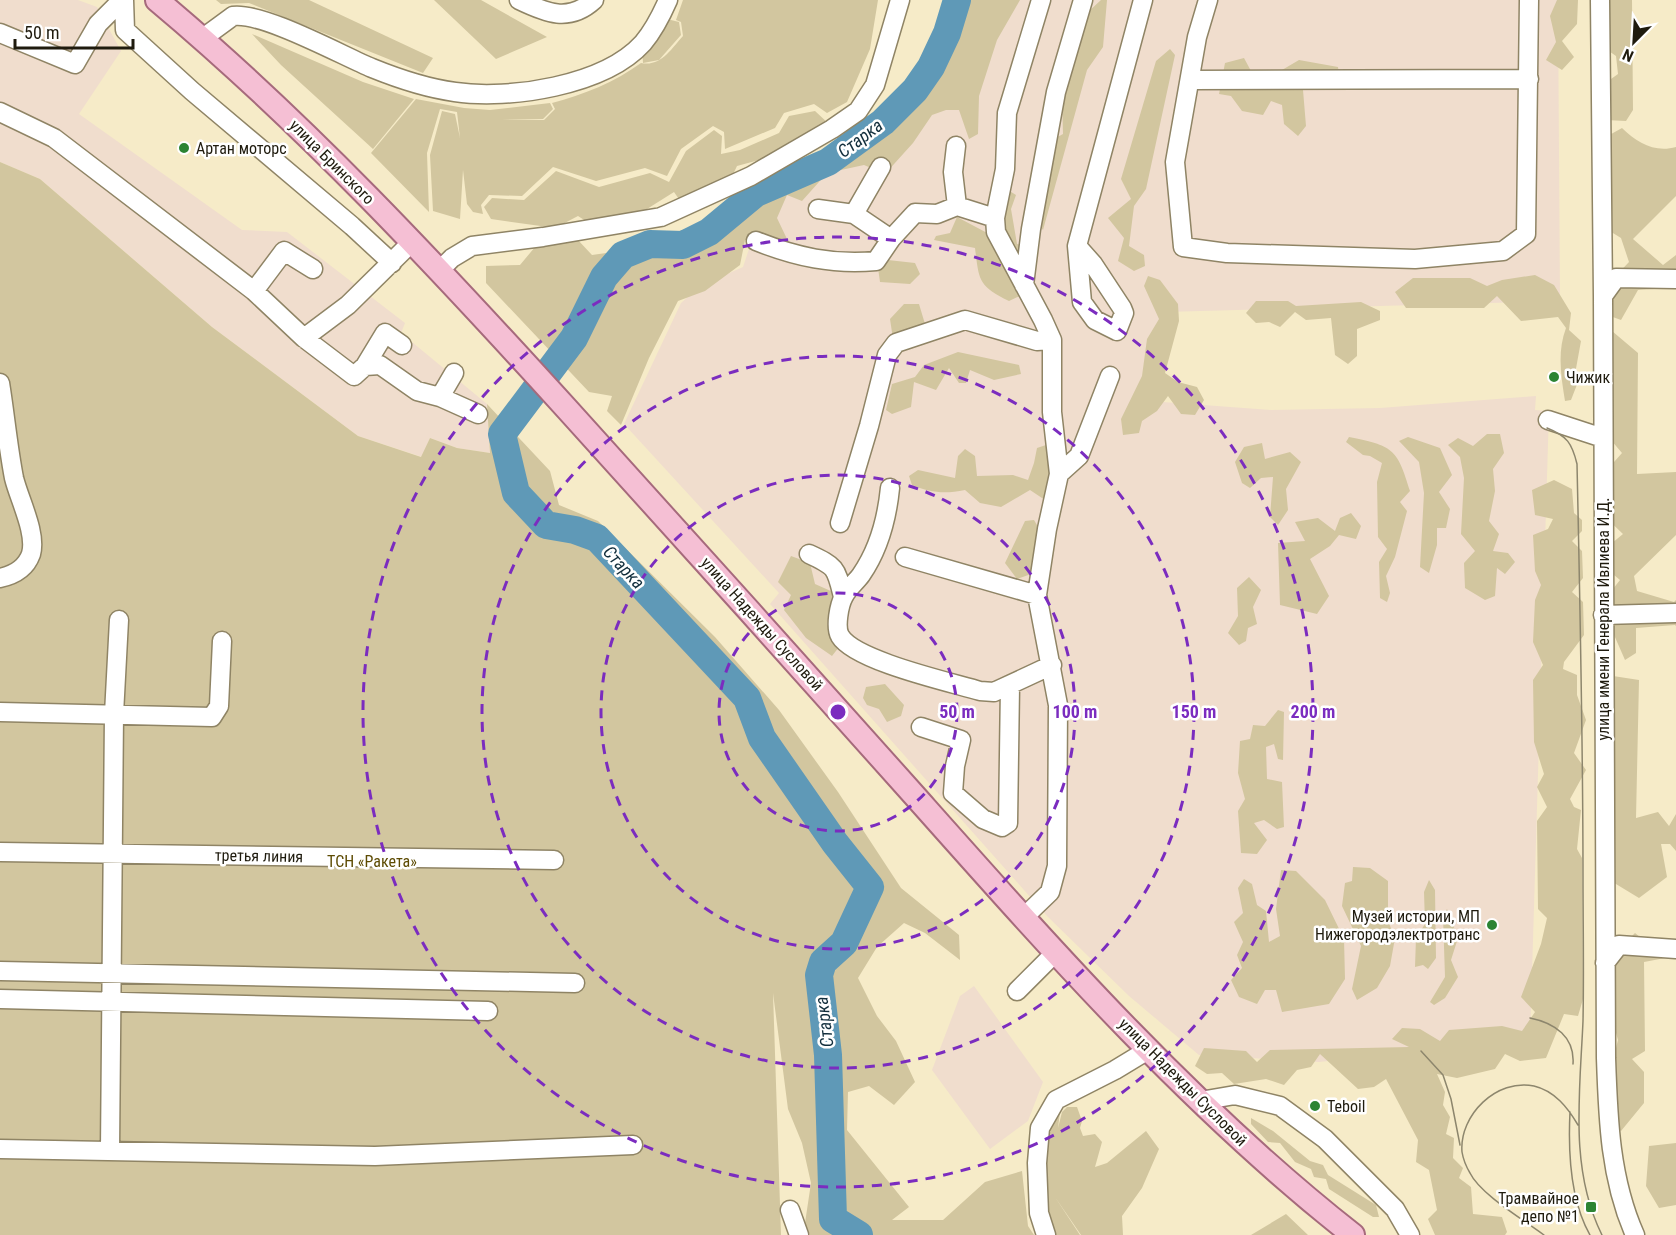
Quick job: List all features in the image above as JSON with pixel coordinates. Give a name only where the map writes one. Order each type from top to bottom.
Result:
[{"type":"main road","name":"улица Бринского","points":[[157,0],[203,38],[335,162],[498,333]]},
{"type":"main road","name":"улица Надежды Сусловой","points":[[498,333],[1024,917],[1148,1050],[1259,1157],[1353,1235]]},
{"type":"street","points":[[0,33],[75,64],[98,24],[123,0]]},
{"type":"street","points":[[123,0],[125,30],[192,92],[334,210],[392,263]]},
{"type":"street","points":[[519,0],[552,13],[566,14],[578,12],[594,0]]},
{"type":"street","points":[[203,38],[233,16],[258,18],[374,69],[424,87],[491,94],[563,85],[609,67],[642,44],[657,24],[668,0]]},
{"type":"street","points":[[439,271],[452,258],[472,246],[543,237],[661,217],[751,176],[832,129],[858,111],[875,85],[900,0]]},
{"type":"street","points":[[1024,917],[1050,892],[1057,866],[1058,705],[1037,595],[1047,529],[1059,474],[1052,412],[1052,340],[1044,320],[996,232],[995,218],[1005,170],[1007,113],[1041,0]]},
{"type":"street","points":[[1024,285],[1031,229],[1056,92],[1083,0]]},
{"type":"street","points":[[1077,246],[1143,0]]},
{"type":"street","points":[[1208,0],[1197,37],[1175,162],[1183,247],[1227,253],[1415,259],[1503,251],[1526,234],[1529,0]]},
{"type":"street","name":"улица имени Генерала Ивлиева И.Д.","points":[[1600,0],[1605,963],[1608,1122],[1618,1185],[1635,1235]]},
{"type":"street","points":[[1190,80],[1529,79]]},
{"type":"street","points":[[0,112],[54,138],[254,291],[304,338],[354,376],[365,366],[385,333],[402,345]]},
{"type":"street","points":[[956,146],[953,172],[957,206]]},
{"type":"street","points":[[854,214],[881,167]]},
{"type":"street","points":[[756,241],[790,255],[852,263],[876,261],[891,239],[915,213],[937,214],[957,206],[995,218]]},
{"type":"street","points":[[818,209],[854,214],[891,239]]},
{"type":"street","points":[[304,338],[348,305],[412,242]]},
{"type":"street","points":[[254,291],[284,251],[314,269]]},
{"type":"street","points":[[1603,296],[1616,278],[1676,279]]},
{"type":"street","points":[[840,523],[887,355],[896,343],[965,320],[1036,341],[1052,340]]},
{"type":"street","points":[[365,366],[380,365],[417,391],[440,397],[478,414]]},
{"type":"street","points":[[440,397],[454,373]]},
{"type":"street","points":[[1059,474],[1079,456],[1110,376]]},
{"type":"street","points":[[0,382],[15,479],[32,537],[31,553],[24,567],[10,576],[0,578]]},
{"type":"street","points":[[1548,420],[1603,438]]},
{"type":"street","points":[[843,597],[861,576],[870,560],[887,516],[890,488]]},
{"type":"street","points":[[809,554],[828,563],[836,570],[843,597],[837,624],[839,634],[857,651],[869,657],[980,691],[994,692],[1052,665]]},
{"type":"street","points":[[905,557],[1037,595]]},
{"type":"street","points":[[1603,615],[1676,613]]},
{"type":"street","points":[[110,1150],[114,714],[119,620]]},
{"type":"street","points":[[0,712],[212,717],[219,706],[222,641]]},
{"type":"street","points":[[921,727],[961,740],[955,766],[954,793],[983,819],[1002,827],[1008,823],[1010,686]]},
{"type":"street","name":"третья линия","points":[[0,852],[554,860]]},
{"type":"street","points":[[1605,963],[1619,945],[1676,949]]},
{"type":"street","points":[[1017,991],[1056,952]]},
{"type":"street","points":[[0,970],[575,983]]},
{"type":"street","points":[[0,999],[488,1011]]},
{"type":"street","points":[[1046,1235],[1039,1213],[1037,1163],[1040,1128],[1056,1100],[1115,1070],[1148,1050]]},
{"type":"street","points":[[1200,1101],[1235,1095],[1280,1106],[1325,1138],[1395,1209],[1410,1235]]},
{"type":"street","points":[[0,1149],[375,1156],[633,1145]]},
{"type":"street","points":[[790,1210],[799,1235]]},
{"type":"shaded area","points":[[0,0],[78,0],[97,7],[121,51],[79,114],[242,230],[287,232],[405,323],[401,333],[487,404],[490,453],[457,448],[430,438],[422,457],[358,436],[212,327],[40,179],[0,162]]},
{"type":"shaded area","points":[[990,0],[1558,0],[1560,301],[1166,312],[1149,401],[1271,410],[1380,408],[1536,396],[1535,410],[1549,411],[1530,1039],[1319,1062],[1199,1055],[1129,996],[1047,916],[770,604],[779,593],[624,424],[681,303],[700,286],[743,267],[764,204],[912,113]]},
{"type":"shaded area","points":[[974,986],[1043,1082],[1028,1121],[990,1149],[932,1070],[960,996]]},
{"type":"green space","points":[[216,0],[309,0],[433,58],[423,73],[249,3],[221,4]]},
{"type":"green space","points":[[434,0],[481,0],[547,37],[496,59]]},
{"type":"green space","points":[[683,0],[878,0],[870,49],[847,102],[827,113],[814,104],[784,113],[775,128],[725,149],[724,132],[713,126],[681,149],[667,176],[645,168],[596,181],[553,167],[522,196],[489,195],[481,205],[483,214],[473,212],[467,204],[463,170],[460,219],[433,211],[430,155],[442,111],[455,114],[460,138],[457,112],[440,109],[427,153],[429,212],[371,153],[416,99],[464,108],[490,110],[550,103],[553,109],[543,119],[502,120],[544,120],[555,109],[552,103],[598,87],[641,63],[648,64],[665,56],[683,36],[681,22],[676,20]]},
{"type":"green space","points":[[951,0],[1020,0],[997,40],[979,96],[978,134],[969,139],[959,110],[946,110],[932,115],[913,143],[885,174],[864,165],[827,173],[802,201],[787,195],[777,218],[787,239],[745,240],[740,265],[705,291],[678,301],[649,358],[621,425],[607,411],[612,396],[589,392],[486,283],[486,266],[520,265],[535,247],[577,239],[592,255],[620,251],[703,223],[800,180],[896,98],[950,11]]},
{"type":"green space","points":[[1101,0],[1107,0],[1103,47],[1087,70],[1043,230],[1037,222],[1047,197],[1044,187],[1052,140],[1063,134],[1062,98],[1088,12]]},
{"type":"green space","points":[[1557,0],[1578,0],[1577,24],[1562,41],[1574,57],[1562,70],[1546,60],[1556,42],[1550,16]]},
{"type":"green space","points":[[1599,0],[1632,0],[1633,110],[1626,121],[1606,120],[1604,84],[1618,74],[1616,56],[1596,42]]},
{"type":"green space","points":[[663,18],[679,22],[681,35],[659,60],[643,63],[642,47]]},
{"type":"green space","points":[[252,34],[363,82],[414,99],[373,149],[281,65]]},
{"type":"green space","points":[[1170,49],[1175,55],[1146,189],[1134,206],[1129,246],[1144,255],[1145,266],[1134,271],[1118,261],[1124,238],[1108,218],[1131,199],[1121,179],[1156,61]]},
{"type":"green space","points":[[1244,58],[1251,71],[1282,70],[1299,60],[1338,67],[1340,83],[1303,90],[1306,126],[1298,136],[1284,124],[1282,105],[1271,101],[1263,115],[1242,111],[1231,96],[1219,94],[1225,63]]},
{"type":"green space","points":[[815,111],[829,124],[771,166],[759,160],[737,166],[726,189],[683,205],[674,192],[620,226],[592,225],[578,216],[555,228],[491,219],[484,207],[492,198],[524,200],[556,171],[599,187],[650,173],[669,182],[686,151],[714,130],[722,136],[721,154],[740,150],[779,133],[789,116]]},
{"type":"green space","points":[[1622,128],[1634,138],[1654,148],[1676,147],[1676,196],[1633,239],[1663,265],[1676,255],[1676,283],[1671,288],[1638,290],[1621,320],[1610,316],[1608,284],[1629,262],[1621,238],[1608,230],[1604,138]]},
{"type":"green space","name":"ТСН «Ракета»","points":[[0,162],[40,179],[212,327],[358,436],[421,457],[430,438],[457,448],[490,453],[487,404],[550,471],[559,505],[598,521],[715,637],[779,710],[838,792],[901,888],[959,935],[960,960],[925,933],[904,923],[877,947],[858,978],[877,1016],[896,1041],[915,1082],[894,1105],[869,1086],[848,1092],[847,1130],[909,1207],[892,1220],[943,1220],[985,1182],[1022,1171],[1028,1226],[1034,1235],[810,1235],[805,1223],[811,1183],[802,1143],[788,1109],[773,993],[781,1235],[0,1235]]},
{"type":"green space","points":[[1008,190],[1016,195],[1011,209],[1017,244],[1033,248],[1022,295],[1009,301],[991,291],[982,281],[975,248],[934,240],[936,236],[950,233],[957,217],[991,235]]},
{"type":"green space","points":[[888,260],[915,263],[920,274],[910,284],[880,282],[878,268]]},
{"type":"green space","points":[[1535,275],[1554,285],[1571,313],[1569,330],[1581,341],[1575,374],[1578,382],[1571,400],[1565,401],[1561,373],[1561,346],[1566,328],[1558,317],[1521,321],[1497,296],[1484,308],[1406,308],[1395,292],[1413,278],[1470,278],[1487,286],[1502,280]]},
{"type":"green space","points":[[1148,276],[1160,280],[1178,304],[1179,321],[1165,373],[1178,382],[1197,387],[1204,400],[1195,415],[1181,414],[1168,396],[1157,411],[1142,421],[1139,433],[1123,435],[1121,419],[1142,376],[1147,339],[1159,319],[1144,286]]},
{"type":"green space","points":[[1256,301],[1288,301],[1296,306],[1361,302],[1380,311],[1380,320],[1357,329],[1357,356],[1348,364],[1335,355],[1331,318],[1306,320],[1295,312],[1280,327],[1269,322],[1256,323],[1246,313]]},
{"type":"green space","points":[[904,304],[919,304],[925,324],[913,342],[893,339],[890,319]]},
{"type":"green space","points":[[1612,331],[1638,353],[1637,474],[1676,472],[1676,535],[1634,576],[1637,591],[1674,602],[1676,600],[1676,626],[1636,628],[1636,653],[1625,660],[1611,628],[1605,599],[1620,580],[1602,565],[1600,553],[1623,534],[1600,512],[1598,480],[1622,453],[1605,433]]},
{"type":"green space","points":[[958,352],[1019,365],[1021,374],[994,380],[970,370],[966,383],[959,383],[949,368],[936,390],[914,382],[911,407],[892,414],[886,410],[892,384],[915,377],[924,365]]},
{"type":"green space","points":[[1487,434],[1500,434],[1504,453],[1493,469],[1495,491],[1489,521],[1499,534],[1493,551],[1508,553],[1515,562],[1505,574],[1497,568],[1495,596],[1485,600],[1465,588],[1464,563],[1475,551],[1461,534],[1464,478],[1460,457],[1448,445],[1458,438],[1473,446]]},
{"type":"green space","points":[[1349,437],[1384,446],[1391,451],[1401,465],[1410,491],[1400,502],[1407,511],[1395,557],[1386,576],[1390,593],[1387,602],[1380,598],[1379,562],[1387,549],[1378,537],[1377,482],[1382,463],[1363,455],[1346,442]]},
{"type":"green space","points":[[1408,437],[1440,448],[1452,475],[1439,492],[1450,509],[1446,528],[1437,528],[1437,545],[1429,573],[1420,567],[1424,493],[1419,462],[1399,441]]},
{"type":"green space","points":[[1262,443],[1265,459],[1290,452],[1301,462],[1286,489],[1288,510],[1278,525],[1270,517],[1273,477],[1261,478],[1250,488],[1242,483],[1235,462],[1244,447]]},
{"type":"green space","points":[[1049,444],[1059,454],[1049,472],[1053,488],[1048,502],[1030,490],[1001,507],[980,503],[965,490],[938,492],[919,488],[912,485],[909,476],[918,470],[955,478],[958,456],[965,449],[975,456],[977,476],[1013,475],[1028,480],[1037,448]]},
{"type":"green space","points":[[1554,480],[1572,489],[1574,513],[1582,520],[1582,531],[1572,541],[1582,551],[1583,578],[1572,592],[1583,602],[1584,635],[1564,662],[1563,669],[1577,675],[1577,695],[1586,720],[1574,753],[1586,770],[1570,799],[1574,807],[1581,810],[1577,849],[1582,858],[1583,999],[1578,1016],[1564,1014],[1546,1058],[1520,1061],[1505,1054],[1495,1069],[1457,1078],[1437,1074],[1445,1092],[1443,1105],[1450,1117],[1446,1134],[1454,1138],[1453,1158],[1463,1168],[1459,1178],[1471,1187],[1473,1214],[1502,1217],[1507,1232],[1505,1235],[1435,1235],[1428,1219],[1437,1210],[1429,1170],[1416,1162],[1418,1140],[1386,1079],[1374,1087],[1358,1089],[1320,1054],[1311,1067],[1297,1070],[1284,1085],[1266,1079],[1234,1084],[1222,1073],[1207,1074],[1195,1066],[1204,1048],[1246,1051],[1257,1062],[1270,1050],[1409,1047],[1392,1039],[1402,1028],[1420,1029],[1440,1041],[1449,1030],[1502,1026],[1522,1031],[1535,1012],[1521,997],[1541,944],[1547,918],[1538,909],[1537,821],[1547,807],[1537,787],[1544,774],[1534,742],[1533,680],[1543,665],[1533,642],[1535,600],[1541,585],[1535,571],[1533,535],[1548,529],[1553,519],[1535,515],[1532,490]]},
{"type":"green space","points":[[1351,513],[1361,526],[1356,539],[1339,535],[1330,546],[1310,559],[1329,596],[1317,614],[1280,605],[1278,543],[1305,541],[1295,522],[1318,518],[1335,531],[1340,518]]},
{"type":"green space","points":[[1034,520],[1041,532],[1034,573],[1017,579],[1005,563],[1025,521]]},
{"type":"green space","points":[[791,556],[810,563],[815,584],[833,592],[827,624],[839,647],[832,656],[806,638],[784,610],[791,595],[778,582]]},
{"type":"green space","points":[[1249,577],[1261,590],[1253,607],[1257,624],[1248,628],[1246,641],[1239,645],[1228,633],[1238,616],[1237,588]]},
{"type":"green space","points":[[1613,676],[1639,680],[1636,818],[1658,812],[1669,826],[1676,814],[1676,851],[1670,844],[1661,844],[1667,877],[1639,898],[1611,881]]},
{"type":"green space","points":[[885,684],[904,705],[901,716],[887,722],[879,709],[867,705],[863,698],[866,687]]},
{"type":"green space","points":[[1278,710],[1284,712],[1283,760],[1278,759],[1274,744],[1266,747],[1267,779],[1282,782],[1284,827],[1277,829],[1264,820],[1254,823],[1267,840],[1257,854],[1241,853],[1238,811],[1245,799],[1238,773],[1240,741],[1250,739],[1253,725],[1265,726]]},
{"type":"green space","points":[[1353,867],[1370,868],[1388,881],[1388,921],[1395,938],[1390,966],[1377,988],[1357,1000],[1352,989],[1361,946],[1342,906],[1345,883],[1352,881]]},
{"type":"green space","points":[[1281,870],[1296,871],[1325,900],[1344,939],[1345,979],[1329,1004],[1282,1012],[1276,990],[1265,990],[1257,1004],[1239,997],[1231,980],[1242,968],[1237,955],[1243,942],[1234,922],[1243,913],[1238,888],[1244,879],[1252,884],[1257,905],[1266,911],[1269,942],[1280,936],[1276,909]]},
{"type":"green space","points":[[1429,880],[1435,890],[1436,958],[1428,969],[1423,965],[1415,967],[1416,938],[1425,924],[1424,892]]},
{"type":"green space","points":[[1447,909],[1458,938],[1451,960],[1458,977],[1445,998],[1434,1005],[1430,1002],[1445,977],[1443,916]]},
{"type":"green space","points":[[1635,933],[1665,958],[1644,962],[1645,1051],[1632,1059],[1644,1072],[1644,1103],[1621,1131],[1611,1123],[1618,1097],[1607,1084],[1618,1040],[1605,994],[1611,957]]},
{"type":"green space","points":[[1058,1107],[1060,1112],[1058,1128],[1062,1112],[1067,1107],[1077,1107],[1082,1121],[1080,1128],[1083,1136],[1095,1134],[1102,1142],[1095,1167],[1107,1163],[1146,1131],[1159,1149],[1142,1188],[1122,1216],[1123,1235],[1081,1235],[1055,1197],[1080,1235],[1049,1235],[1042,1212],[1043,1128]]},
{"type":"green space","points":[[1251,1118],[1273,1131],[1310,1161],[1323,1165],[1328,1175],[1376,1205],[1379,1217],[1373,1217],[1329,1189],[1326,1179],[1314,1177],[1311,1169],[1295,1162],[1280,1143],[1268,1142],[1251,1124]]},
{"type":"green space","points":[[1676,1143],[1676,1205],[1659,1208],[1646,1186],[1649,1146]]},
{"type":"green space","points":[[1286,1214],[1308,1235],[1251,1235]]},
{"type":"waterway","name":"Старка","points":[[859,1235],[833,1219],[828,1055],[819,975],[823,962],[844,943],[870,887],[835,843],[762,738],[747,698],[597,538],[575,530],[546,525],[516,493],[502,434],[574,338],[604,277],[623,255],[650,244],[683,245],[709,232],[756,193],[828,162],[883,122],[915,90],[931,67],[947,33],[957,0]]},
{"type":"tram line","points":[[1547,428],[1568,441],[1577,464],[1582,722],[1583,967],[1579,1130],[1585,1184],[1602,1235]]},
{"type":"tram line","points":[[1530,1018],[1548,1024],[1562,1033],[1571,1046],[1573,1064]]},
{"type":"tram line","points":[[1421,1051],[1443,1075],[1451,1099],[1460,1145]]},
{"type":"tram line","points":[[1544,1235],[1493,1198],[1475,1181],[1462,1152],[1467,1125],[1483,1102],[1507,1088],[1520,1085],[1542,1088],[1555,1096],[1578,1125]]},
{"type":"tram line","points":[[1570,1112],[1569,1143],[1574,1191],[1590,1235]]},
{"type":"place","name":"Артан моторс","points":[[184,148]]},
{"type":"place","name":"Чижик","points":[[1554,377]]},
{"type":"place","name":"Музей истории, МП Нижегородэлектротранс","points":[[1492,925]]},
{"type":"place","name":"Teboil","points":[[1315,1106]]},
{"type":"place","name":"Трамвайное депо №1","points":[[1591,1207]]}]
